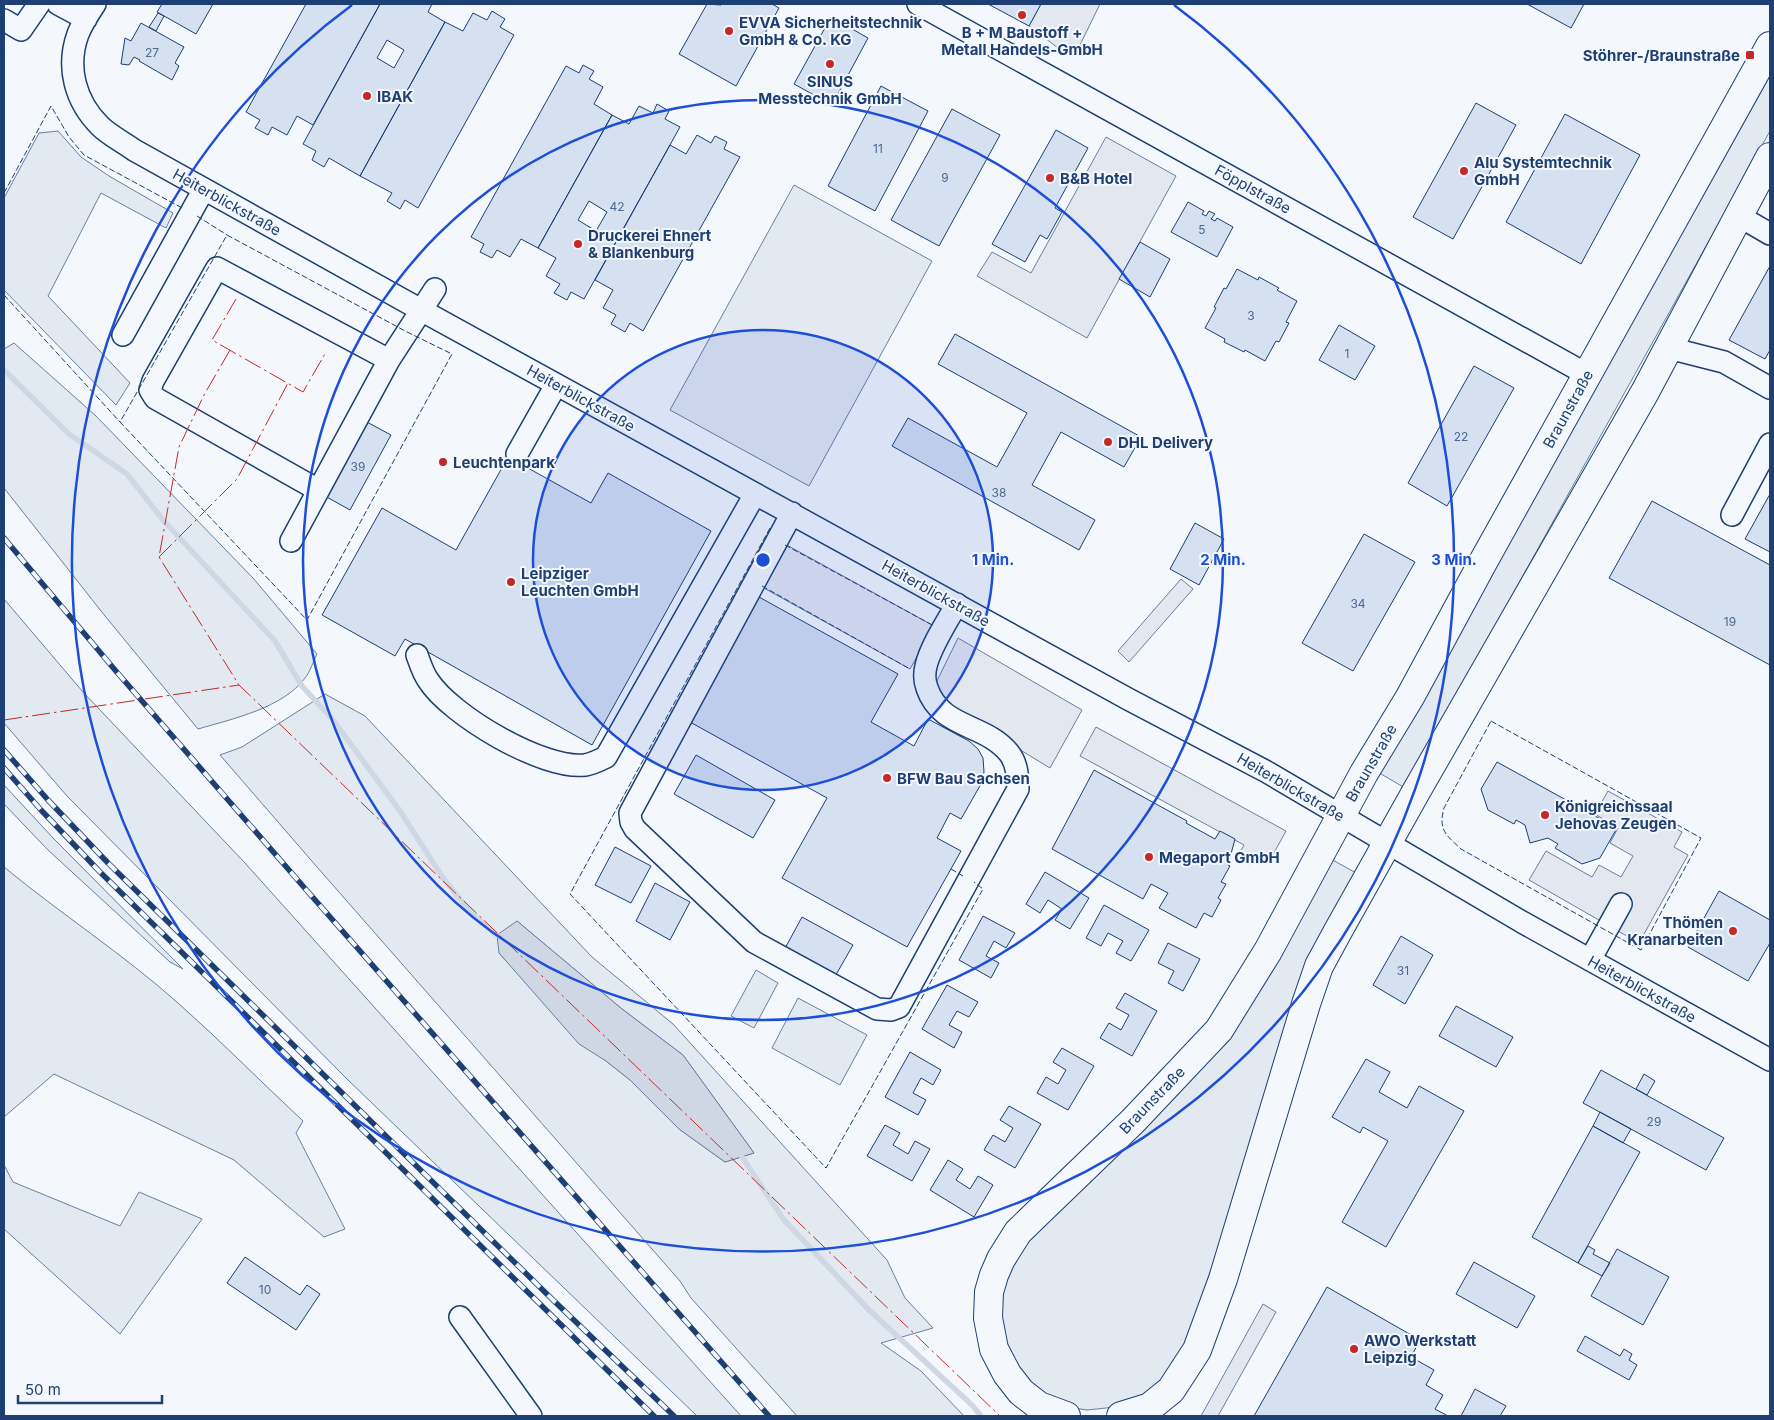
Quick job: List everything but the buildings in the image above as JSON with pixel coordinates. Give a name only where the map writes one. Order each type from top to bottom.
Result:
[{"type":"main road","name":"Braunstraße","points":[[1066,1416],[1039,1406],[1021,1392],[994,1349],[988,1318],[989,1292],[1001,1259],[1018,1232],[1133,1122],[1219,1030],[1268,951],[1341,815],[1410,697],[1770,46]]},
{"type":"main road","points":[[1121,1416],[1149,1411],[1171,1390],[1197,1350],[1223,1279],[1307,1002],[1320,966],[1387,843],[1669,348],[1770,157]]},
{"type":"street","points":[[4,20],[21,30],[39,4]]},
{"type":"street","points":[[58,4],[90,11]]},
{"type":"street","name":"Föpplstraße","points":[[918,4],[1588,375]]},
{"type":"street","name":"Heiterblickstraße","points":[[90,11],[78,34],[72,68],[76,87],[86,111],[101,127],[134,150],[556,385],[1128,699],[1267,772],[1590,960],[1770,1060]]},
{"type":"street","points":[[123,335],[204,189]]},
{"type":"street","points":[[1738,216],[1770,234]]},
{"type":"street","points":[[318,490],[155,398],[150,390],[153,381],[217,268],[390,360]]},
{"type":"street","points":[[291,541],[390,360],[435,289]]},
{"type":"street","points":[[1669,348],[1724,362],[1770,388]]},
{"type":"street","points":[[517,454],[556,385]]},
{"type":"street","points":[[1732,515],[1770,444]]},
{"type":"street","points":[[417,655],[428,680],[447,702],[509,744],[563,764],[586,765],[606,757],[755,494]]},
{"type":"street","points":[[792,513],[630,813],[631,822],[635,829],[754,942],[877,1009],[891,1010],[899,1007],[1018,789],[1017,770],[1009,753],[993,738],[942,713],[930,697],[924,679],[926,665],[957,604]]},
{"type":"street","points":[[1590,960],[1621,904]]},
{"type":"street","points":[[460,1317],[531,1416]]},
{"type":"shaded area","points":[[1041,4],[1100,4],[1080,45],[1066,54],[1029,26]]},
{"type":"shaded area","points":[[1770,65],[1770,131],[1405,788],[1376,771]]},
{"type":"shaded area","points":[[58,131],[81,157],[109,176],[173,213],[166,228],[101,193],[48,296],[130,383],[116,405],[4,290],[4,198],[39,133]]},
{"type":"shaded area","points":[[1106,137],[1176,176],[1087,338],[977,276],[992,252],[1031,273]]},
{"type":"shaded area","points":[[794,185],[932,261],[809,486],[670,410]]},
{"type":"shaded area","points":[[14,343],[96,416],[253,578],[317,654],[307,676],[284,697],[256,711],[198,729],[105,616],[4,488],[4,349]]},
{"type":"shaded area","points":[[785,544],[934,626],[910,669],[762,587]]},
{"type":"shaded area","points":[[1181,579],[1193,589],[1129,662],[1118,651]]},
{"type":"shaded area","points":[[4,599],[83,692],[245,863],[741,1416],[697,1416],[347,1079],[67,796],[4,723]]},
{"type":"shaded area","points":[[958,638],[1082,710],[1050,768],[946,705],[935,685]]},
{"type":"shaded area","points":[[325,694],[365,716],[592,957],[673,1024],[887,1260],[905,1298],[933,1328],[881,1343],[921,1371],[964,1416],[797,1416],[691,1298],[680,1281],[220,755],[242,747]],"holes":[[[517,921],[622,1009],[683,1055],[754,1153],[725,1162],[679,1129],[630,1080],[606,1061],[536,993],[499,953]]]},
{"type":"shaded area","points":[[1096,727],[1286,831],[1270,860],[1257,853],[1250,865],[1237,858],[1244,845],[1080,756]]},
{"type":"shaded area","points":[[4,785],[54,839],[183,969],[170,962],[48,850],[4,804]]},
{"type":"shaded area","points":[[1608,791],[1682,832],[1674,847],[1688,855],[1639,943],[1529,880],[1546,851],[1592,877],[1599,865],[1621,877],[1633,856],[1610,843],[1618,828],[1595,814]]},
{"type":"shaded area","points":[[1329,858],[1358,874],[1200,1317],[1165,1382],[1125,1406],[1087,1410],[1068,1407],[1046,1398],[1029,1384],[1002,1345],[996,1306],[1016,1252],[1160,1109]]},
{"type":"shaded area","points":[[4,867],[157,985],[210,1032],[303,1121],[296,1133],[345,1229],[324,1237],[234,1160],[54,1074],[4,1117]]},
{"type":"shaded area","points":[[517,921],[622,1009],[683,1055],[754,1153],[725,1162],[679,1129],[630,1080],[606,1061],[579,1044],[499,953],[497,935]]},
{"type":"shaded area","points":[[756,970],[778,983],[754,1028],[731,1016]]},
{"type":"shaded area","points":[[798,998],[867,1035],[840,1085],[772,1048]]},
{"type":"shaded area","points":[[4,1165],[13,1182],[120,1226],[139,1192],[202,1219],[120,1334],[4,1229]]},
{"type":"shaded area","points":[[1263,1304],[1276,1312],[1218,1416],[1201,1416]]},
{"type":"waterway","points":[[4,370],[69,434],[127,474],[163,520],[275,641],[302,686],[333,720],[400,811],[443,878],[472,914],[497,935]]},
{"type":"waterway","points":[[742,1157],[784,1220],[869,1310],[972,1405],[981,1416]]},
{"type":"railway","points":[[4,538],[115,670],[309,893],[769,1416]]},
{"type":"railway","points":[[4,750],[108,863],[553,1300],[674,1416]]},
{"type":"railway","points":[[4,768],[100,872],[654,1416]]},
{"type":"fence","points":[[4,193],[51,106],[69,137],[84,155],[184,209]]},
{"type":"fence","points":[[197,216],[227,235]]},
{"type":"fence","points":[[227,235],[407,332],[452,354],[307,620],[120,422],[227,235]]},
{"type":"fence","points":[[4,295],[120,422]]},
{"type":"fence","points":[[770,528],[570,894],[826,1168],[983,889],[974,882]]},
{"type":"fence","points":[[785,545],[934,626]]},
{"type":"fence","points":[[762,586],[910,669]]},
{"type":"fence","points":[[1491,721],[1701,838],[1641,950],[1461,849],[1447,836],[1442,822],[1444,808],[1491,721]]},
{"type":"fence","points":[[951,869],[963,876]]},
{"type":"power","points":[[236,299],[212,340],[303,392],[326,352]]},
{"type":"power","points":[[230,350],[204,395],[179,447],[159,557],[239,685],[1000,1416]]},
{"type":"power","points":[[159,557],[237,479],[288,383]]},
{"type":"power","points":[[4,720],[239,685]]},
{"type":"place","name":"B + M Baustoff + Metall Handels-GmbH","points":[[1022,15]]},
{"type":"place","name":"EVVA Sicherheitstechnik GmbH & Co. KG","points":[[729,31]]},
{"type":"place","name":"Stöhrer-/Braunstraße","points":[[1750,55]]},
{"type":"place","name":"SINUS Messtechnik GmbH","points":[[830,64]]},
{"type":"place","name":"IBAK","points":[[367,96]]},
{"type":"place","name":"Alu Systemtechnik GmbH","points":[[1464,171]]},
{"type":"place","name":"B&B Hotel","points":[[1050,178]]},
{"type":"place","name":"Druckerei Ehnert & Blankenburg","points":[[578,244]]},
{"type":"place","name":"DHL Delivery","points":[[1108,442]]},
{"type":"place","name":"Leuchtenpark","points":[[443,462]]},
{"type":"place","name":"Leipziger Leuchten GmbH","points":[[511,582]]},
{"type":"place","name":"BFW Bau Sachsen","points":[[887,778]]},
{"type":"place","name":"Königreichssaal Jehovas Zeugen","points":[[1545,815]]},
{"type":"place","name":"Megaport GmbH","points":[[1149,857]]},
{"type":"place","name":"Thömen Kranarbeiten","points":[[1733,931]]},
{"type":"place","name":"AWO Werkstatt Leipzig","points":[[1354,1349]]}]
